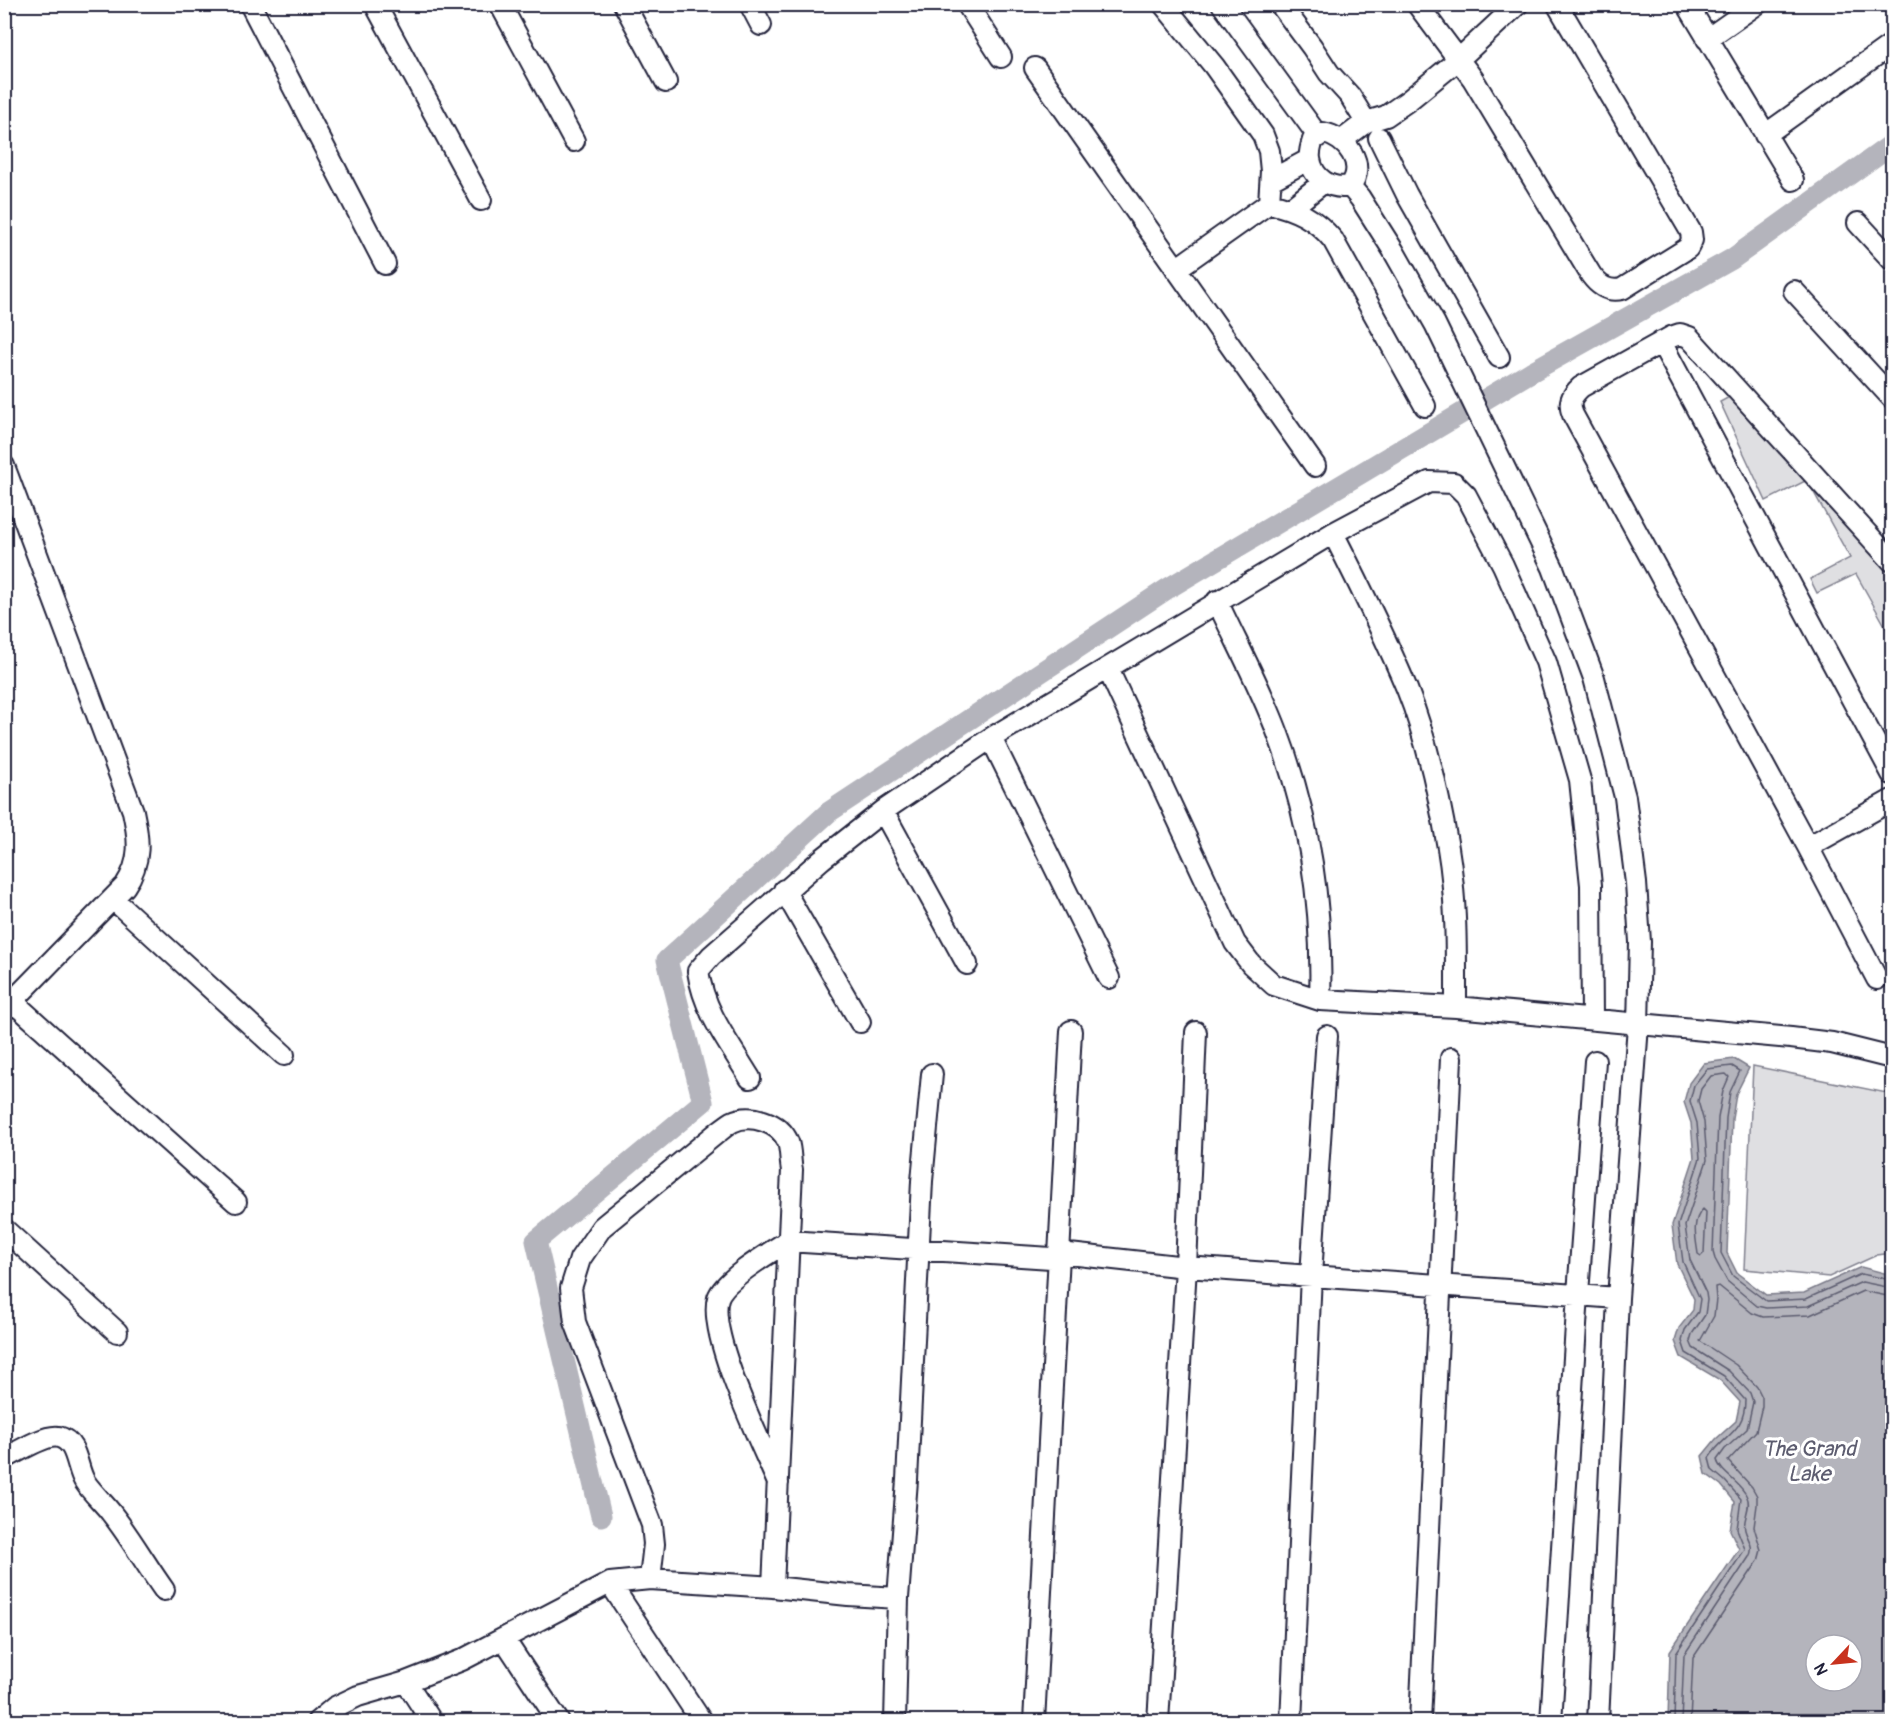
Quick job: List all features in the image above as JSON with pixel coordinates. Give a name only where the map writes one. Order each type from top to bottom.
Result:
[{"type":"street","points":[[250,4],[385,264]]},
{"type":"street","points":[[375,4],[481,200]]},
{"type":"street","points":[[500,4],[574,141]]},
{"type":"street","points":[[624,4],[666,82]]},
{"type":"street","points":[[750,4],[760,25]]},
{"type":"street","points":[[967,4],[1001,57]]},
{"type":"street","points":[[1163,4],[1214,66],[1263,135],[1269,151],[1271,180],[1269,203]]},
{"type":"street","points":[[1222,4],[1318,136]]},
{"type":"street","points":[[1280,4],[1329,73],[1350,96],[1366,122]]},
{"type":"street","points":[[1417,4],[1473,79],[1597,284],[1605,288],[1622,289],[1688,248],[1692,240],[1691,232],[1557,4]]},
{"type":"street","points":[[1347,149],[1366,122],[1386,116],[1410,100],[1458,60],[1518,4]]},
{"type":"street","points":[[1687,4],[1793,180]]},
{"type":"street","points":[[1707,39],[1757,4]]},
{"type":"street","points":[[1765,135],[1893,44]]},
{"type":"street","points":[[1035,68],[1315,466]]},
{"type":"street","points":[[1386,116],[1379,138],[1407,195],[1499,357]]},
{"type":"street","points":[[1323,133],[1331,134],[1347,149],[1357,169],[1356,178],[1350,186],[1333,188],[1324,182],[1314,168],[1310,159],[1313,140],[1318,136],[1323,133]]},
{"type":"street","points":[[1347,149],[1379,138]]},
{"type":"street","points":[[1271,180],[1310,159]]},
{"type":"street","points":[[1291,208],[1324,182]]},
{"type":"street","points":[[1350,186],[1393,250],[1435,324],[1553,568],[1594,678],[1622,786],[1636,883],[1639,930],[1638,1025],[1618,1298],[1598,1722]]},
{"type":"street","points":[[1176,269],[1269,203],[1291,208],[1322,226],[1333,240],[1425,406]]},
{"type":"street","points":[[1858,223],[1893,260]]},
{"type":"street","points":[[1794,291],[1893,398]]},
{"type":"street","points":[[1877,979],[1571,409],[1571,398],[1581,387],[1661,342],[1680,334],[1689,337],[1893,561]]},
{"type":"street","points":[[1661,342],[1893,774]]},
{"type":"street","points":[[4,466],[133,811],[138,834],[134,872],[113,900],[7,1001],[236,1202]]},
{"type":"street","points":[[750,1078],[712,1016],[701,992],[698,971],[711,956],[784,890],[883,811],[991,738],[1333,532],[1429,482],[1454,483],[1466,495],[1503,565],[1546,662],[1580,780],[1591,885],[1592,1019]]},
{"type":"street","points":[[1333,532],[1407,691],[1423,737],[1448,850],[1455,916],[1456,1007]]},
{"type":"street","points":[[1217,601],[1278,734],[1307,834],[1317,896],[1321,956],[1320,1000]]},
{"type":"street","points":[[1108,669],[1236,943],[1251,964],[1274,985],[1320,1000],[1456,1007],[1832,1043],[1893,1058]]},
{"type":"street","points":[[991,738],[1109,978]]},
{"type":"street","points":[[1808,847],[1893,800]]},
{"type":"street","points":[[883,811],[968,964]]},
{"type":"street","points":[[784,890],[860,1022]]},
{"type":"street","points":[[113,900],[284,1055]]},
{"type":"street","points":[[1034,1722],[1071,1031]]},
{"type":"street","points":[[1158,1722],[1186,1267],[1196,1032]]},
{"type":"street","points":[[1292,1722],[1311,1275],[1327,1036]]},
{"type":"street","points":[[1419,1722],[1450,1058]]},
{"type":"street","points":[[1551,1722],[1595,1061]]},
{"type":"street","points":[[895,1722],[898,1598],[907,1480],[922,1181],[932,1074]]},
{"type":"street","points":[[650,1579],[654,1544],[652,1525],[575,1322],[572,1288],[580,1259],[602,1227],[733,1122],[752,1118],[770,1124],[781,1131],[788,1142],[792,1170],[773,1587]]},
{"type":"street","points":[[4,1229],[117,1332]]},
{"type":"street","points":[[778,1483],[722,1346],[716,1319],[718,1297],[728,1283],[752,1264],[788,1241],[1051,1258],[1060,1253],[1186,1267],[1618,1298]]},
{"type":"street","points":[[4,1458],[46,1438],[57,1436],[65,1439],[75,1453],[78,1470],[87,1485],[113,1514],[164,1590]]},
{"type":"street","points":[[317,1722],[335,1707],[358,1696],[406,1682],[462,1660],[610,1583],[650,1579],[898,1598]]},
{"type":"street","points":[[610,1583],[702,1722]]},
{"type":"street","points":[[504,1639],[559,1722]]},
{"type":"street","points":[[406,1682],[432,1722]]},
{"type":"shaded area","points":[[1733,395],[1862,535],[1892,571],[1892,638],[1856,574],[1817,593],[1810,579],[1850,558],[1807,480],[1766,501],[1720,402]]},
{"type":"shaded area","points":[[1753,1066],[1892,1094],[1892,1253],[1877,1255],[1829,1277],[1744,1269]]},
{"type":"water","name":"The Grand Lake","points":[[1734,1059],[1749,1068],[1736,1094],[1732,1119],[1727,1253],[1737,1273],[1766,1295],[1804,1293],[1861,1267],[1892,1275],[1892,1721],[1668,1721],[1670,1651],[1739,1549],[1730,1530],[1735,1502],[1721,1485],[1706,1474],[1702,1456],[1716,1439],[1736,1421],[1740,1402],[1720,1380],[1681,1357],[1675,1341],[1679,1328],[1693,1310],[1694,1299],[1677,1264],[1672,1225],[1694,1158],[1691,1123],[1684,1102],[1689,1083],[1704,1063]]},
{"type":"waterway","points":[[601,1516],[536,1241],[703,1102],[667,960],[829,812],[1167,589],[1531,372],[1732,259],[1892,144]]}]
